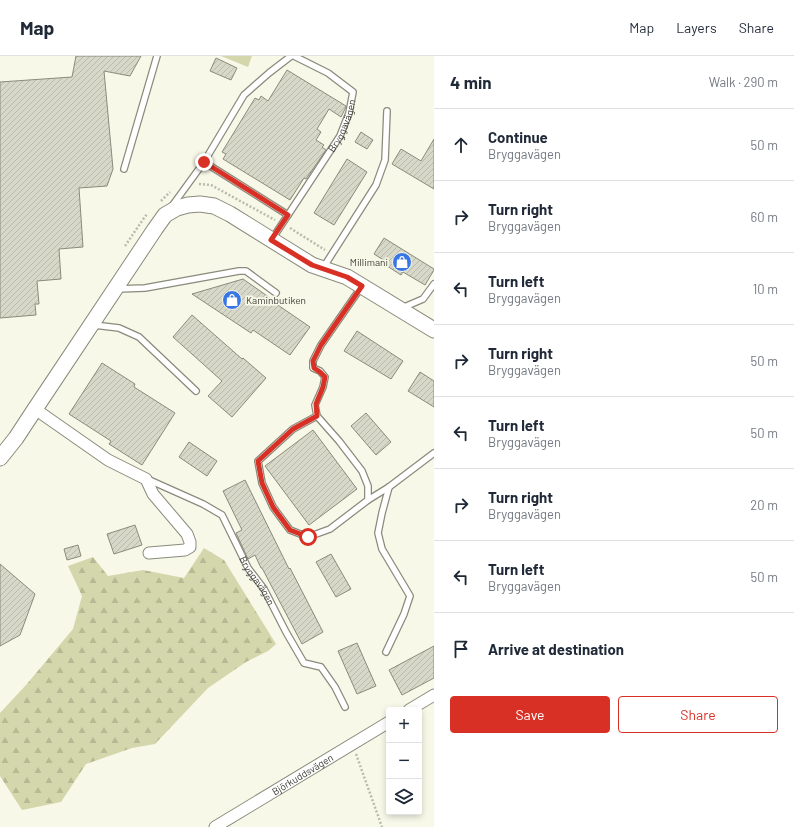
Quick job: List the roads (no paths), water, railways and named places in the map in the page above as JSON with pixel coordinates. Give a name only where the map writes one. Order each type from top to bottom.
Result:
[{"type":"main road","name":"Bryggavägen","points":[[0,458],[36,409],[165,215],[178,208],[188,205],[200,204],[214,206],[230,214],[312,265],[347,277],[434,330]]},
{"type":"street","name":"Bryggavägen","points":[[36,409],[108,460],[146,479]]},
{"type":"street","points":[[146,479],[153,494],[187,534],[190,542],[190,547],[184,550],[149,552]]},
{"type":"street","points":[[414,707],[434,695]]},
{"type":"street","name":"Björkuddsvägen","points":[[215,827],[386,724]]},
{"type":"lane","points":[[124,169],[157,56]]},
{"type":"lane","name":"Bryggavägen","points":[[165,215],[204,162],[244,95],[269,73],[293,56],[328,73],[353,92],[349,112],[340,136],[271,240]]},
{"type":"lane","points":[[323,268],[376,185],[385,160],[387,111]]},
{"type":"lane","points":[[204,162],[288,215]]},
{"type":"lane","points":[[115,289],[146,288],[246,271],[276,293]]},
{"type":"lane","points":[[400,309],[423,300],[434,284]]},
{"type":"lane","points":[[362,286],[321,345],[313,361],[314,368],[325,377],[323,387],[316,404],[317,416],[340,441],[362,471],[368,486],[368,500]]},
{"type":"lane","points":[[92,324],[119,328],[139,337],[196,390]]},
{"type":"lane","points":[[317,416],[293,429],[258,461],[262,483],[273,507],[290,530],[308,537],[330,529],[434,453]]},
{"type":"lane","name":"Bryggavägen","points":[[146,479],[203,504],[222,515],[248,568],[264,589],[304,663],[321,667],[335,686],[345,707]]},
{"type":"lane","points":[[386,652],[404,614],[410,596],[382,549],[378,533],[389,487]]},
{"type":"place","name":"Millimani","points":[[402,262]]},
{"type":"place","name":"Kaminbutiken","points":[[232,300]]}]
